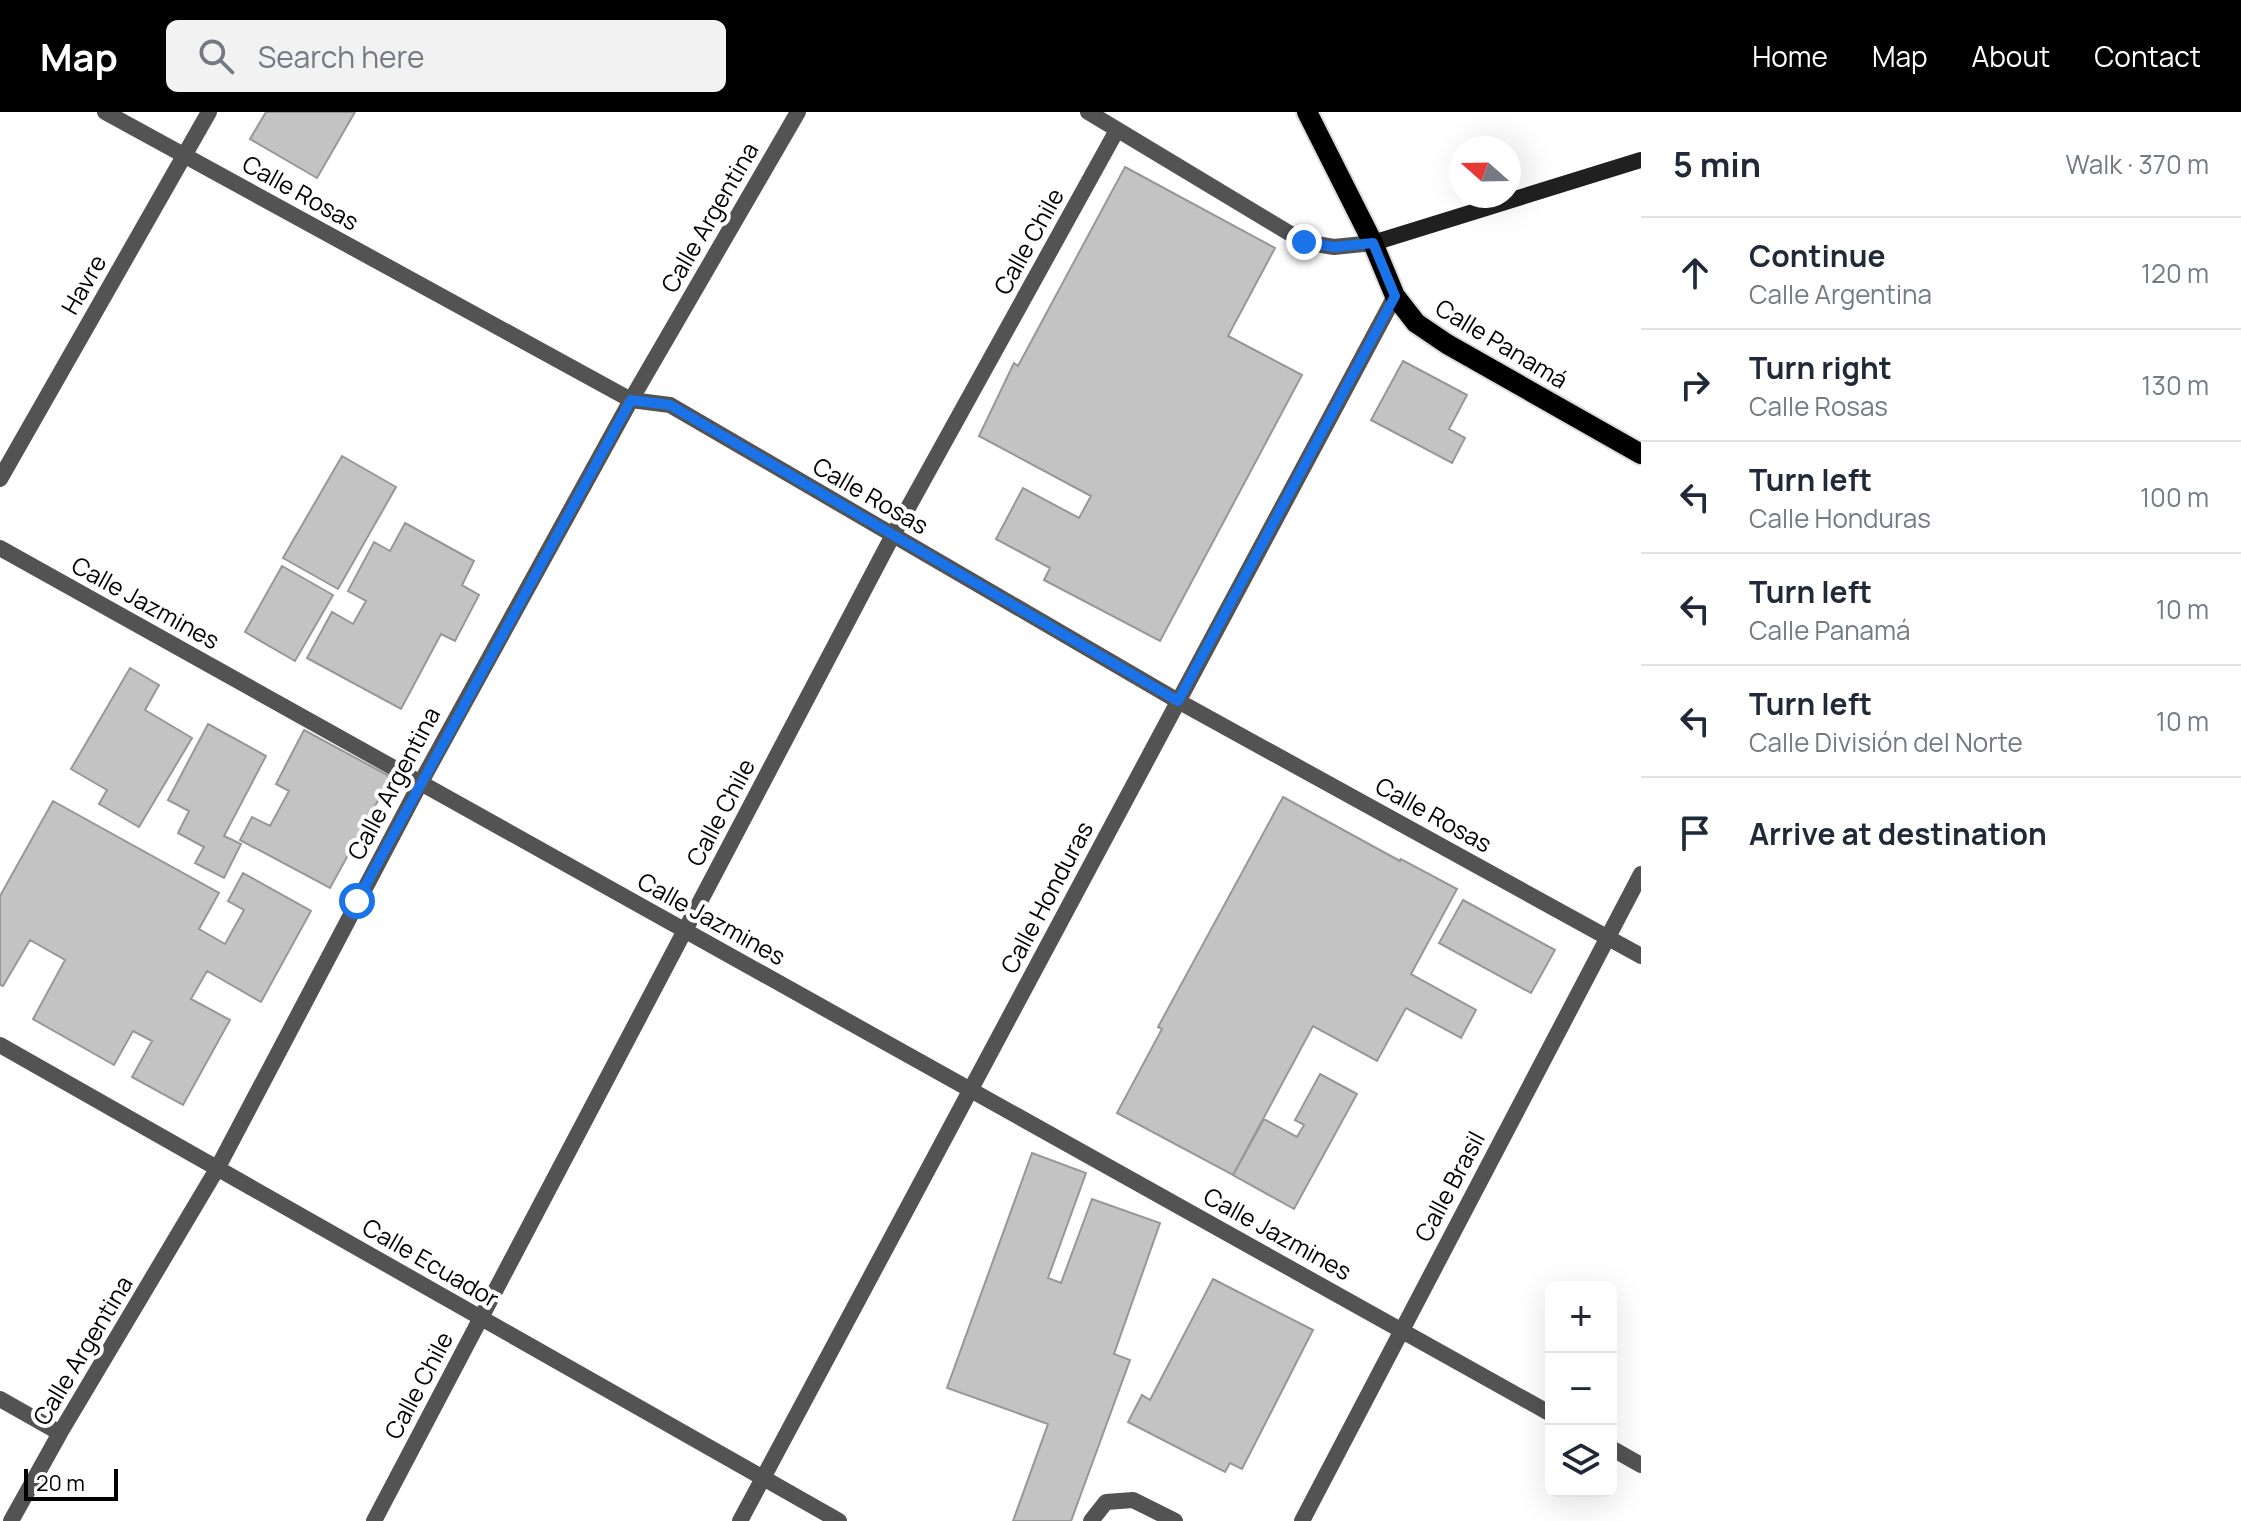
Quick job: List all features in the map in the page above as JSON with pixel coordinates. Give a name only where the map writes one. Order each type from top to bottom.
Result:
[{"type":"main road","name":"Calle Panamá","points":[[1307,112],[1373,243],[1395,296],[1416,323],[1447,344],[1641,454]]},
{"type":"main road","points":[[1373,243],[1641,160]]},
{"type":"street","name":"Calle Rosas","points":[[105,112],[631,400],[670,405],[1178,701],[1641,956]]},
{"type":"street","name":"Havre","points":[[0,479],[209,112]]},
{"type":"street","name":"Calle Argentina","points":[[11,1521],[217,1169],[421,782],[631,400],[798,112]]},
{"type":"street","points":[[1088,112],[1304,242],[1334,247],[1373,243]]},
{"type":"street","name":"Calle Chile","points":[[374,1521],[893,535],[1117,130]]},
{"type":"street","name":"Calle Honduras","points":[[740,1521],[1395,296]]},
{"type":"street","name":"Calle Jazmines","points":[[0,548],[1545,1411]]},
{"type":"street","name":"Calle Brasil","points":[[1302,1521],[1641,874]]},
{"type":"street","name":"Calle Ecuador","points":[[0,1045],[839,1521]]},
{"type":"street","points":[[0,1399],[60,1433]]},
{"type":"street","points":[[1617,1451],[1641,1465]]},
{"type":"street","points":[[1091,1521],[1106,1502],[1133,1500],[1175,1521]]},
{"type":"building","points":[[266,112],[355,112],[317,178],[250,139]]},
{"type":"building","points":[[1125,167],[1275,248],[1228,336],[1302,375],[1160,641],[1044,580],[1050,568],[996,539],[1023,488],[1079,518],[1091,496],[979,436],[1014,363],[1018,366]]},
{"type":"building","points":[[1403,361],[1467,395],[1449,429],[1465,438],[1452,463],[1371,420]]},
{"type":"building","points":[[342,456],[396,487],[338,589],[283,558]]},
{"type":"building","points":[[405,523],[474,561],[462,585],[479,595],[455,641],[441,634],[401,709],[307,658],[332,612],[353,624],[366,601],[348,591],[374,542],[390,551]]},
{"type":"building","points":[[282,566],[333,595],[295,661],[245,632]]},
{"type":"building","points":[[130,668],[159,685],[145,710],[192,738],[139,827],[99,804],[107,790],[71,769]]},
{"type":"building","points":[[208,724],[266,756],[224,836],[241,844],[224,878],[195,863],[204,847],[178,833],[189,811],[168,800]]},
{"type":"building","points":[[304,730],[391,777],[330,888],[240,840],[252,817],[270,826],[289,791],[276,784]]},
{"type":"building","points":[[1283,797],[1457,889],[1411,974],[1476,1010],[1461,1038],[1406,1008],[1377,1061],[1313,1026],[1233,1175],[1117,1113],[1162,1029],[1158,1027]]},
{"type":"building","points":[[53,801],[219,893],[199,929],[225,944],[244,910],[228,901],[243,873],[311,911],[261,1002],[207,971],[191,999],[230,1020],[183,1105],[132,1077],[152,1041],[133,1031],[114,1065],[33,1019],[65,960],[30,940],[3,986],[0,985],[0,896]]},
{"type":"building","points":[[1463,900],[1555,950],[1531,993],[1439,943]]},
{"type":"building","points":[[1320,1074],[1357,1094],[1294,1209],[1233,1175],[1264,1119],[1297,1137],[1304,1125],[1295,1120]]},
{"type":"building","points":[[1032,1153],[1086,1173],[1048,1278],[1061,1283],[1092,1199],[1160,1223],[1114,1354],[1130,1360],[1071,1521],[1013,1521],[1048,1424],[947,1388]]},
{"type":"building","points":[[1213,1279],[1313,1330],[1242,1469],[1230,1463],[1225,1472],[1128,1422],[1142,1395],[1150,1400]]},
{"type":"route","points":[[357,901],[631,400],[670,405],[1178,701],[1395,296],[1373,243],[1334,247],[1304,242]]}]
